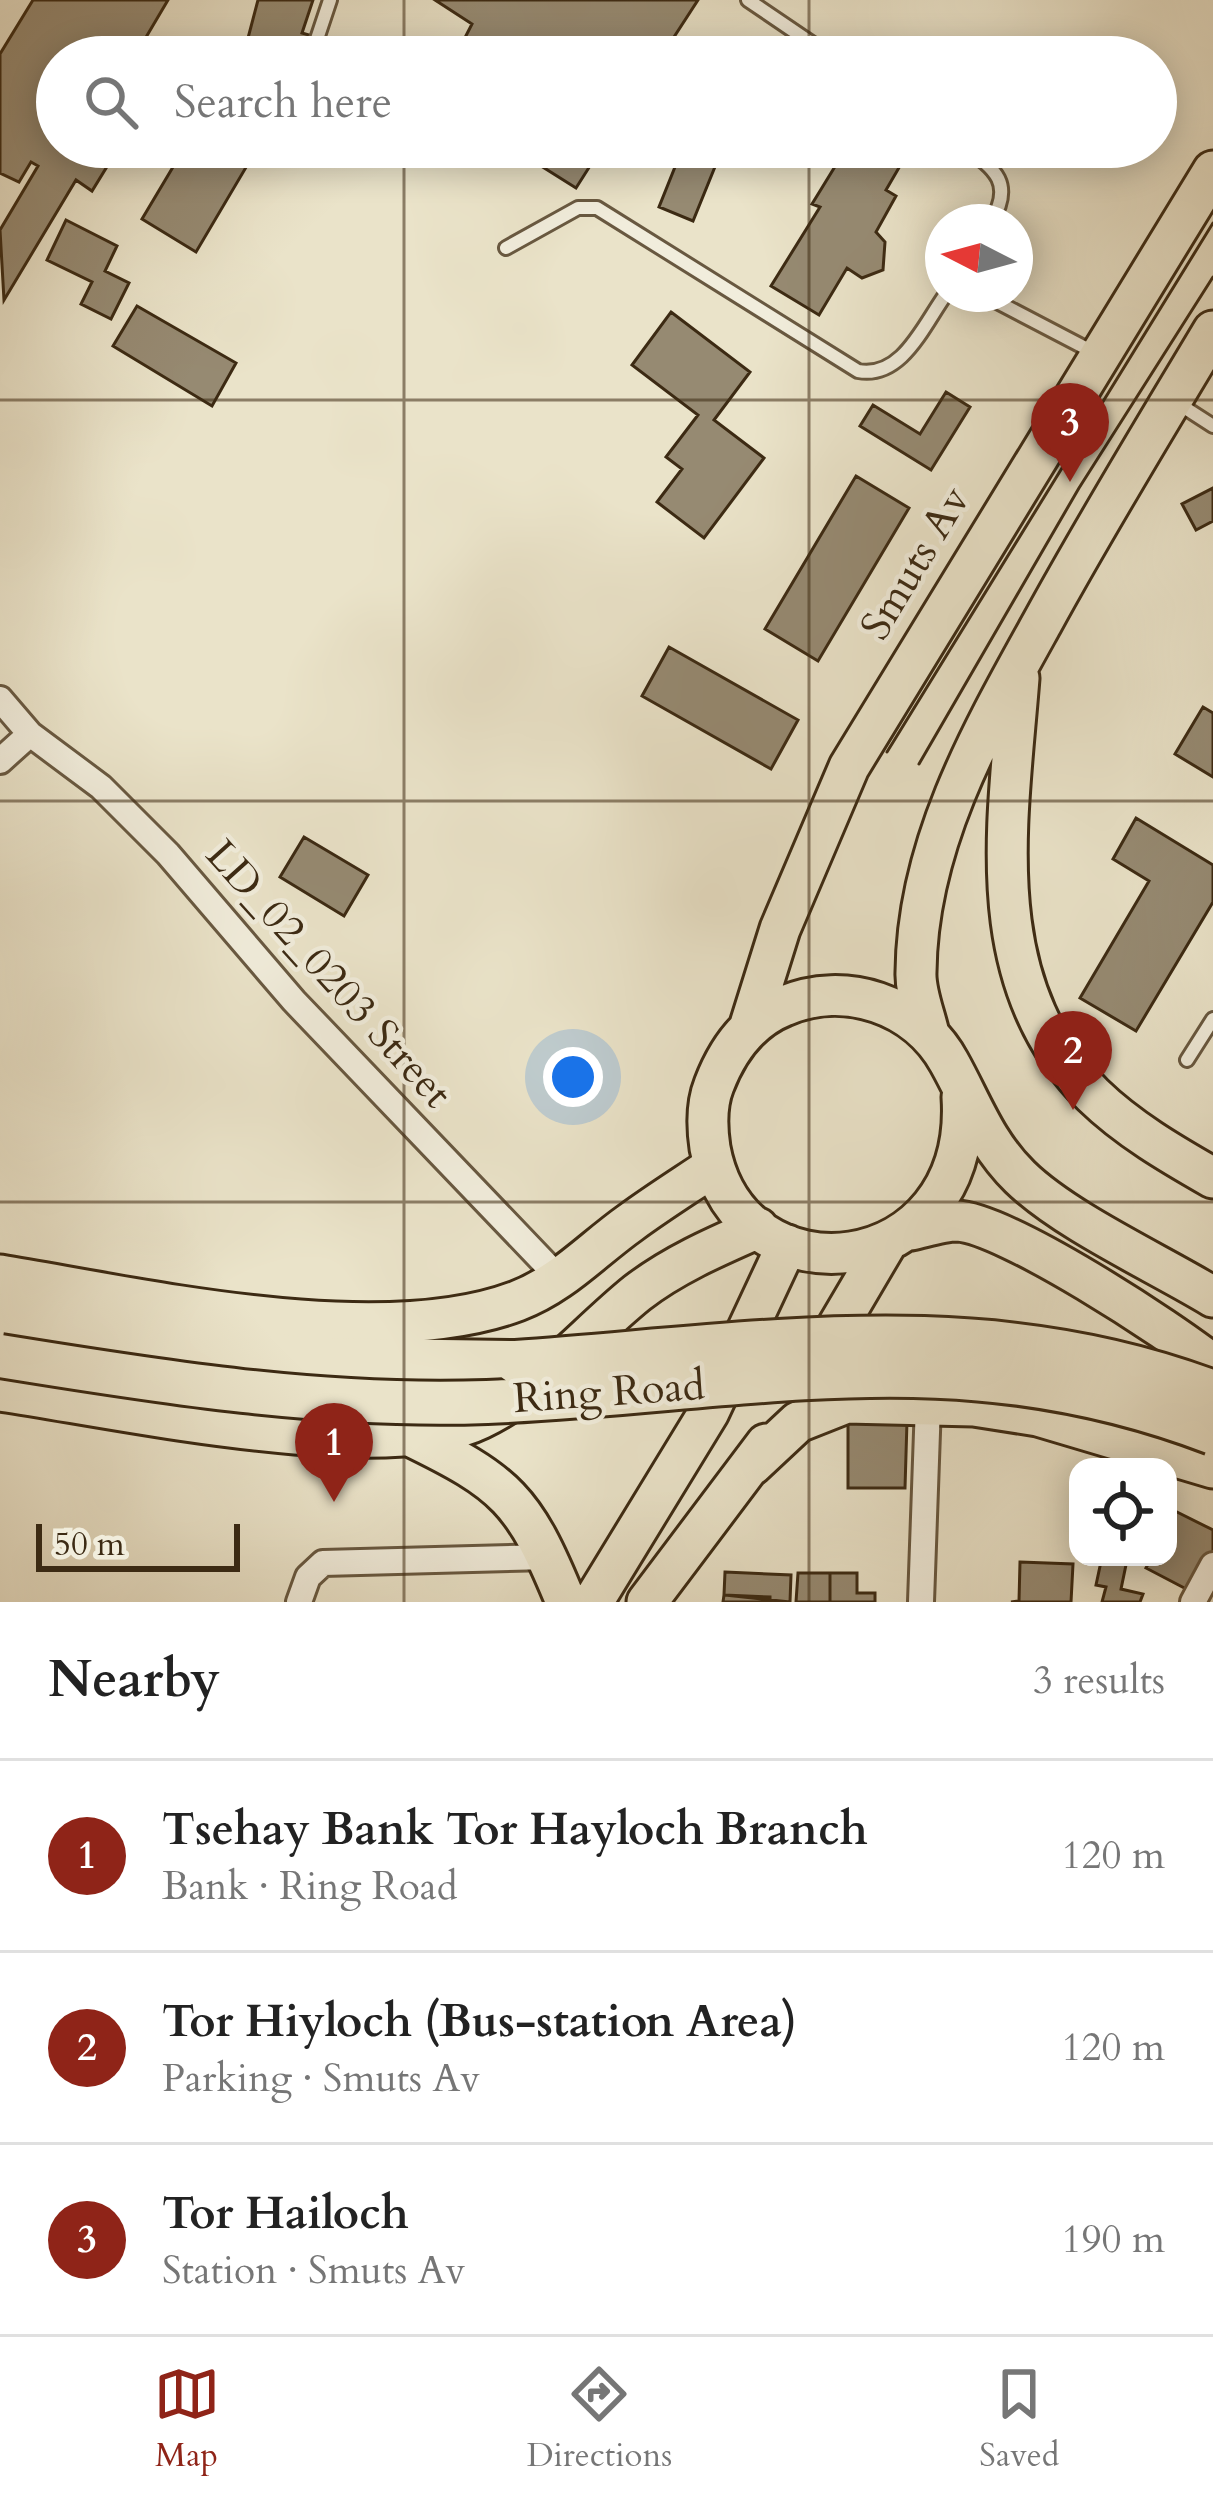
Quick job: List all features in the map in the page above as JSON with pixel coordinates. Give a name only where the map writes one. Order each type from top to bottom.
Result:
[{"type":"highway","name":"Ring Road","points":[[0,1315],[307,1360],[418,1364],[958,1335],[1080,1353],[1213,1392]]},
{"type":"highway","name":"Ring Road","points":[[0,1356],[134,1378],[411,1402],[552,1398],[863,1373],[970,1375],[1110,1397],[1213,1433]]},
{"type":"main road","name":"Smuts Av","points":[[749,1028],[780,929],[849,767],[1213,171]]},
{"type":"main road","points":[[929,1034],[915,974],[932,858],[982,731],[1213,331]]},
{"type":"main road","points":[[1021,661],[1003,874],[1011,929],[1033,999],[1058,1053],[1092,1094],[1133,1129],[1213,1178]]},
{"type":"main road","points":[[1213,1297],[1022,1180],[995,1150],[962,1096],[950,1063],[929,1034],[897,1010],[860,997],[801,1001],[749,1028],[725,1058],[711,1092],[707,1130],[713,1166],[731,1201],[772,1236],[820,1253],[854,1253],[958,1221],[1014,1243],[1167,1330],[1213,1365]]},
{"type":"main road","points":[[647,1602],[752,1465],[898,1237],[938,1204],[956,1171],[964,1134],[962,1096]]},
{"type":"main road","points":[[0,1276],[262,1317],[353,1321],[446,1317],[516,1301],[560,1279],[628,1224],[713,1166]]},
{"type":"main road","points":[[0,1391],[278,1431],[361,1438],[452,1430],[482,1419],[542,1379],[640,1291],[772,1236]]},
{"type":"main road","points":[[593,1602],[709,1412],[772,1236]]},
{"type":"main road","points":[[752,1465],[817,1410],[846,1403],[928,1404],[1038,1415],[1213,1468]]},
{"type":"main road","points":[[408,1435],[500,1484],[548,1557],[566,1602]]},
{"type":"street","name":"LD_02_0203 Street","points":[[0,699],[30,734],[101,787],[169,854],[293,1001],[560,1279]]},
{"type":"street","points":[[0,761],[30,734]]},
{"type":"street","points":[[921,1602],[928,1404]]},
{"type":"street","points":[[299,1602],[308,1577],[323,1563],[548,1557]]},
{"type":"street","points":[[1193,1602],[1213,1565]]},
{"type":"lane","points":[[317,36],[330,0]]},
{"type":"lane","points":[[748,0],[801,36]]},
{"type":"lane","points":[[994,168],[1003,186],[1002,204]]},
{"type":"lane","points":[[506,248],[578,208],[597,208],[858,371],[878,374],[893,368],[933,312]]},
{"type":"lane","points":[[1017,312],[1099,355]]},
{"type":"lane","points":[[1172,400],[1213,425]]},
{"type":"lane","points":[[1187,1060],[1213,1019]]},
{"type":"building","points":[[33,0],[168,0],[147,36],[36,36],[36,165],[31,162],[19,182],[0,173],[0,54]]},
{"type":"building","points":[[258,0],[313,0],[302,33],[309,36],[249,36]]},
{"type":"building","points":[[435,0],[698,0],[675,36],[466,36],[472,24]]},
{"type":"building","points":[[37,168],[106,168],[92,191],[76,180],[4,300],[0,230]]},
{"type":"building","points":[[172,168],[246,168],[196,252],[142,219]]},
{"type":"building","points":[[544,168],[589,168],[576,188]]},
{"type":"building","points":[[675,168],[714,168],[693,221],[659,207]]},
{"type":"building","points":[[834,168],[899,168],[886,190],[896,196],[876,232],[885,242],[883,270],[862,278],[847,268],[819,315],[771,286],[820,207],[812,204]]},
{"type":"building","points":[[66,220],[117,246],[105,271],[129,283],[111,319],[81,304],[92,282],[47,260]]},
{"type":"building","points":[[137,306],[236,363],[212,406],[113,346]]},
{"type":"building","points":[[671,312],[750,372],[714,420],[764,458],[704,538],[657,502],[682,469],[666,457],[698,415],[632,365]]},
{"type":"building","points":[[946,392],[970,407],[931,470],[860,426],[873,405],[920,434]]},
{"type":"building","points":[[856,476],[909,508],[818,661],[765,629]]},
{"type":"building","points":[[1213,488],[1213,521],[1196,530],[1182,504]]},
{"type":"building","points":[[669,647],[798,720],[771,769],[642,696]]},
{"type":"building","points":[[1203,707],[1213,713],[1213,777],[1175,754]]},
{"type":"building","points":[[1136,818],[1213,865],[1213,902],[1136,1031],[1080,998],[1149,881],[1113,859]]},
{"type":"building","points":[[304,837],[368,875],[344,916],[280,877]]},
{"type":"building","points":[[848,1420],[907,1421],[905,1488],[848,1488]]},
{"type":"building","points":[[1177,1512],[1213,1530],[1213,1551],[1192,1592],[1146,1568],[1177,1566]]},
{"type":"building","points":[[1020,1562],[1073,1566],[1071,1602],[1011,1602],[1019,1601]]},
{"type":"building","points":[[1100,1566],[1126,1566],[1121,1589],[1143,1594],[1140,1602],[1102,1602],[1106,1587],[1096,1585]]},
{"type":"building","points":[[725,1572],[791,1575],[790,1602],[724,1595]]},
{"type":"building","points":[[798,1573],[830,1573],[830,1602],[796,1602]]},
{"type":"building","points":[[830,1573],[857,1573],[857,1593],[875,1593],[875,1602],[830,1602]]},
{"type":"building","points":[[724,1595],[770,1597],[770,1602],[723,1602]]},
{"type":"tram line","points":[[887,752],[1213,223]]},
{"type":"tram line","points":[[919,764],[1079,488],[1213,277]]},
{"type":"place","name":"Tor Hailoch","points":[[1070,482]]},
{"type":"place","name":"Tor Hiyloch (Bus-station Area)","points":[[1073,1110]]},
{"type":"place","name":"Tsehay Bank Tor Hayloch Branch","points":[[334,1502]]}]
